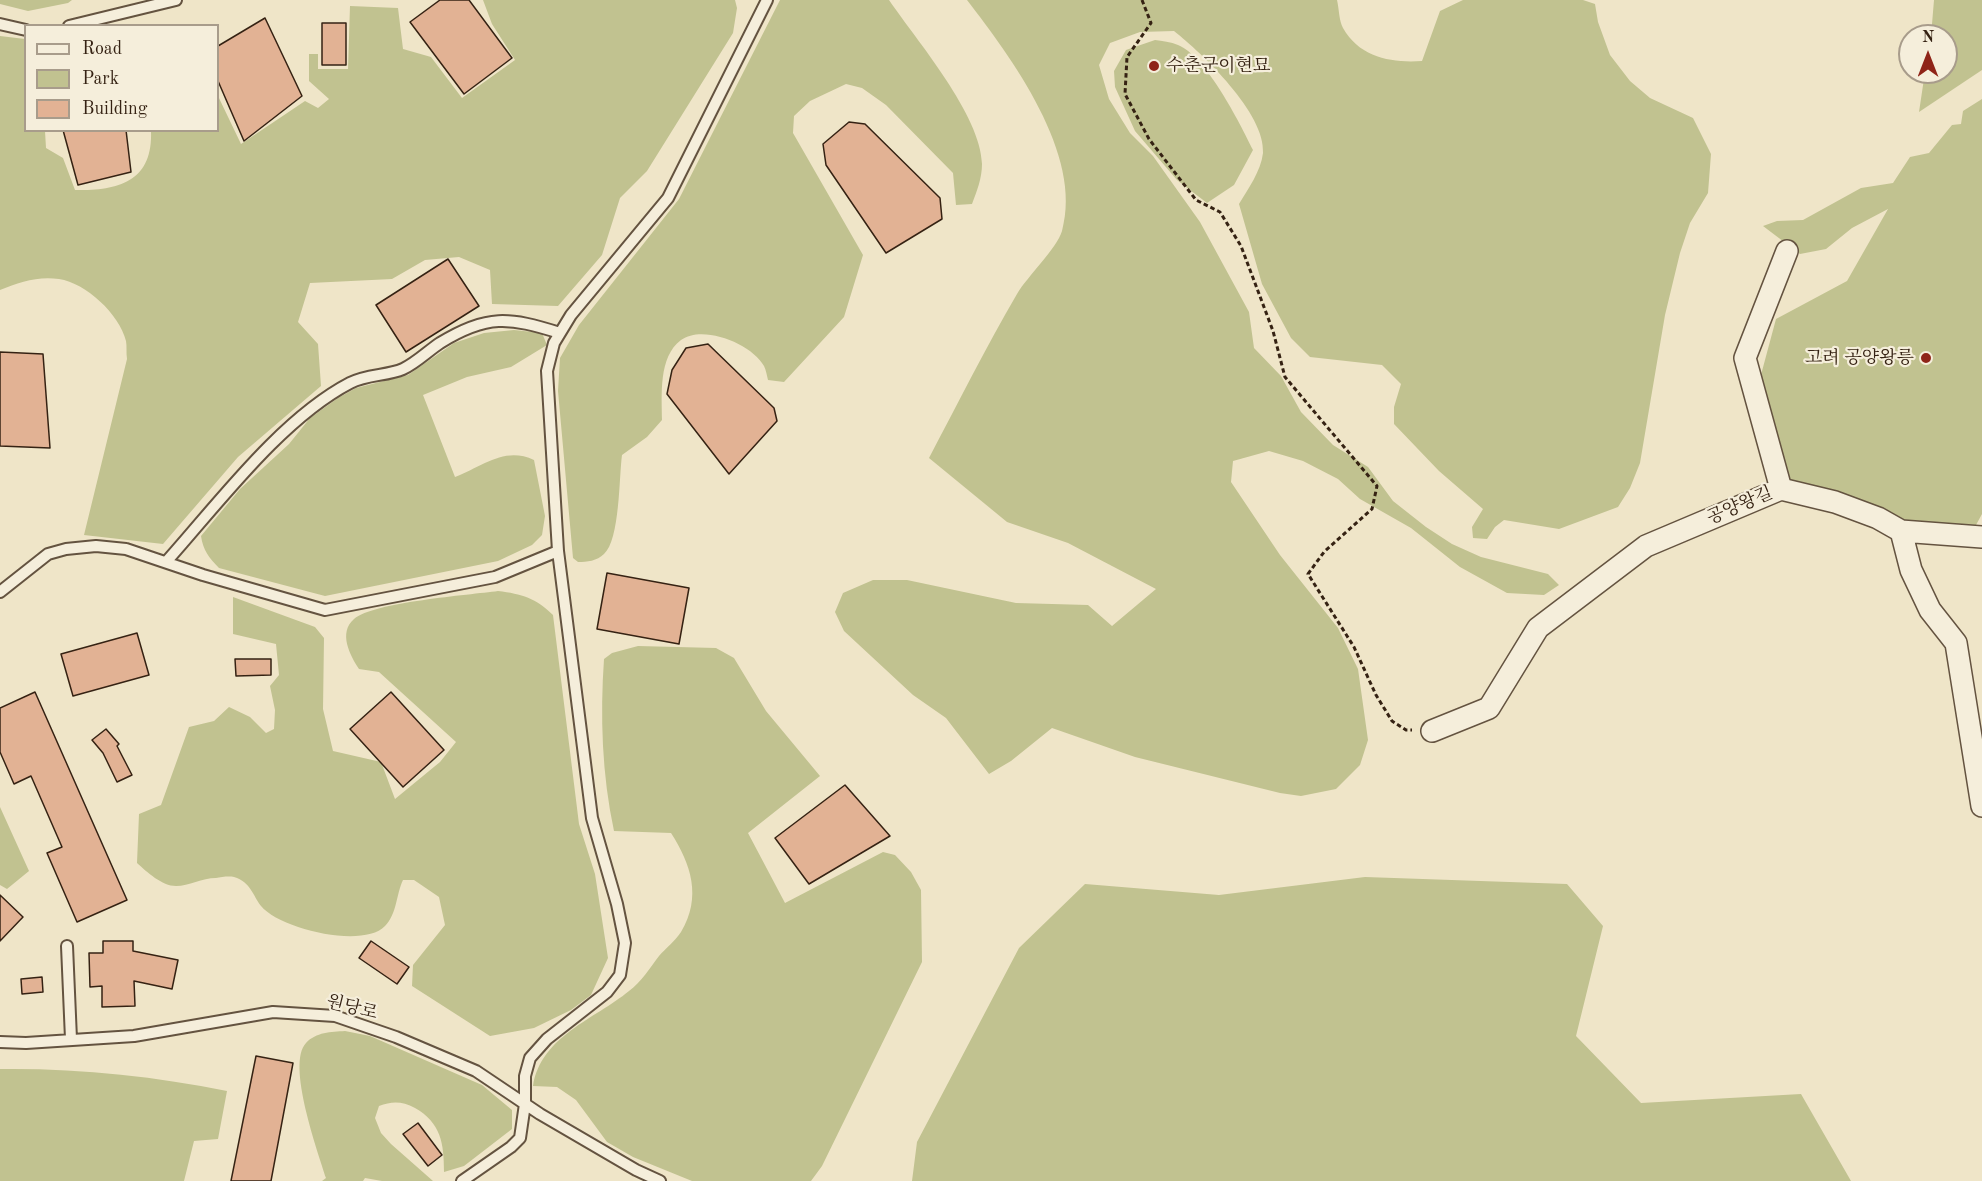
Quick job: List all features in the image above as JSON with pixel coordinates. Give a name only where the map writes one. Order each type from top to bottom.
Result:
[{"type":"street","points":[[1781,489],[1745,357],[1786,251]]},
{"type":"street","name":"공양왕길","points":[[1432,731],[1489,708],[1538,628],[1646,546],[1781,489],[1835,502],[1878,518],[1901,531]]},
{"type":"street","points":[[1982,537],[1901,531],[1911,570],[1930,610],[1956,643],[1982,806]]},
{"type":"lane","points":[[77,24],[176,0]]},
{"type":"lane","points":[[462,1181],[511,1147],[520,1138],[525,1104],[525,1076],[530,1058],[546,1039],[607,992],[620,975],[625,943],[617,904],[592,818],[558,551],[547,371],[554,343],[571,315],[668,198],[767,0]]},
{"type":"lane","points":[[0,24],[24,30]]},
{"type":"lane","points":[[166,562],[293,423],[352,382],[374,374],[402,369],[449,338],[490,320],[524,322],[560,333]]},
{"type":"lane","points":[[0,592],[48,554],[66,549],[96,546],[126,549],[325,610],[495,577],[558,551]]},
{"type":"lane","points":[[67,946],[71,1039]]},
{"type":"lane","name":"원당로","points":[[0,1041],[26,1043],[134,1036],[273,1012],[335,1016],[396,1037],[476,1071],[525,1104],[636,1170],[660,1181]]},
{"type":"path","points":[[1142,0],[1151,23],[1127,57],[1125,94],[1149,139],[1196,200],[1220,212],[1241,246],[1273,331],[1285,377],[1377,486],[1369,512],[1324,552],[1308,574],[1354,647],[1376,695],[1392,721],[1406,730],[1432,731]]},
{"type":"green space","points":[[0,0],[72,0],[68,3],[28,11],[0,4]]},
{"type":"green space","points":[[483,0],[735,0],[737,8],[733,33],[647,171],[620,198],[602,255],[558,306],[492,304],[490,270],[459,257],[425,260],[392,279],[310,283],[298,322],[318,344],[321,386],[238,457],[163,544],[84,535],[127,359],[126,341],[116,320],[100,301],[69,282],[51,278],[36,279],[0,290],[0,36],[24,39],[24,132],[45,132],[46,148],[63,158],[75,190],[91,190],[119,185],[130,180],[139,172],[150,148],[151,132],[219,132],[219,98],[241,144],[305,101],[318,108],[329,99],[309,81],[309,54],[318,54],[318,69],[348,69],[350,6],[398,8],[403,49],[431,57],[462,98],[515,60],[492,24]]},
{"type":"green space","points":[[780,0],[889,0],[946,79],[971,123],[979,145],[982,164],[976,194],[972,204],[956,205],[953,173],[886,105],[862,88],[846,84],[810,101],[794,116],[793,133],[863,255],[844,317],[784,382],[768,380],[764,366],[758,358],[749,350],[726,339],[702,334],[681,340],[668,356],[665,366],[662,420],[647,437],[622,455],[618,508],[609,547],[598,558],[578,562],[573,558],[558,391],[560,358],[579,325],[679,199]]},
{"type":"green space","points":[[967,0],[1337,0],[1343,28],[1358,46],[1388,59],[1422,61],[1440,11],[1463,0],[1583,0],[1595,4],[1598,22],[1610,55],[1630,81],[1650,98],[1693,118],[1711,154],[1708,193],[1690,223],[1680,253],[1665,315],[1640,463],[1630,488],[1618,507],[1559,529],[1504,520],[1495,527],[1487,539],[1473,538],[1472,527],[1483,509],[1439,471],[1394,424],[1394,407],[1401,384],[1382,365],[1310,357],[1291,338],[1262,284],[1239,204],[1257,173],[1263,153],[1261,137],[1244,103],[1215,69],[1174,31],[1140,32],[1110,43],[1099,65],[1109,99],[1130,133],[1153,156],[1200,222],[1249,312],[1254,348],[1281,376],[1301,412],[1333,445],[1368,467],[1393,501],[1426,527],[1452,544],[1481,557],[1548,574],[1559,585],[1544,595],[1507,593],[1460,567],[1411,528],[1360,499],[1338,479],[1303,461],[1269,451],[1233,461],[1231,482],[1280,555],[1338,628],[1358,669],[1368,740],[1360,765],[1336,789],[1301,796],[1280,793],[1135,757],[1052,728],[1011,761],[989,774],[946,718],[913,695],[844,631],[835,612],[843,593],[873,580],[907,580],[1016,603],[1088,605],[1112,626],[1156,589],[1068,543],[1007,522],[929,458],[1017,294],[1059,238],[1066,202],[1063,171],[1039,108],[1004,49]]},
{"type":"green space","points":[[1934,0],[1982,0],[1982,70],[1919,112],[1923,84],[1958,84],[1958,24],[1932,24]]},
{"type":"green space","points":[[1155,40],[1178,45],[1200,62],[1221,92],[1253,150],[1234,185],[1207,203],[1177,180],[1135,131],[1115,87],[1114,71],[1126,50]]},
{"type":"green space","points":[[1982,99],[1982,514],[1976,525],[1880,519],[1792,487],[1758,386],[1776,319],[1847,281],[1888,209],[1852,228],[1826,249],[1800,254],[1763,226],[1777,221],[1803,220],[1861,188],[1893,183],[1910,157],[1929,153],[1952,125],[1961,124],[1963,111]]},
{"type":"green space","points":[[514,330],[542,333],[547,345],[511,367],[467,377],[423,395],[455,477],[504,456],[523,456],[534,460],[545,516],[542,535],[532,545],[498,561],[325,596],[219,568],[209,557],[201,536],[240,489],[289,444],[310,418],[356,388],[408,375],[454,343],[484,333]]},
{"type":"green space","points":[[498,591],[528,598],[541,604],[553,615],[579,824],[595,874],[608,958],[591,995],[571,1010],[534,1028],[490,1036],[412,986],[413,965],[445,925],[439,897],[414,880],[403,880],[392,916],[385,926],[374,933],[341,936],[285,922],[261,906],[248,886],[240,879],[211,878],[176,886],[165,884],[137,863],[139,814],[161,805],[189,727],[214,721],[229,707],[250,717],[266,733],[274,729],[275,710],[270,686],[279,675],[276,644],[233,634],[233,597],[315,627],[324,638],[323,709],[333,751],[381,762],[395,799],[440,762],[456,742],[379,672],[359,669],[347,644],[349,625],[365,613],[381,608],[423,600]]},
{"type":"green space","points":[[638,646],[716,648],[734,658],[766,711],[820,776],[748,833],[785,903],[883,852],[895,855],[911,872],[921,890],[922,962],[822,1166],[811,1181],[692,1181],[633,1157],[607,1142],[576,1100],[557,1087],[533,1086],[538,1069],[558,1041],[629,991],[645,975],[681,932],[691,906],[692,893],[688,869],[671,833],[614,831],[603,745],[604,659],[612,653]]},
{"type":"green space","points":[[0,807],[29,871],[7,889],[0,885]]},
{"type":"green space","points":[[1365,877],[1567,884],[1603,926],[1576,1036],[1641,1103],[1801,1094],[1851,1181],[912,1181],[917,1142],[1019,948],[1085,884],[1219,895]]},
{"type":"green space","points":[[345,1031],[370,1036],[482,1085],[512,1110],[512,1129],[464,1166],[444,1172],[442,1143],[436,1127],[430,1120],[406,1104],[397,1102],[384,1104],[379,1106],[375,1118],[381,1133],[433,1181],[382,1181],[365,1178],[363,1181],[322,1181],[326,1178],[301,1088],[301,1054],[310,1039],[324,1033]]},
{"type":"green space","points":[[0,1069],[114,1074],[227,1091],[218,1139],[194,1141],[184,1181],[0,1181]]},
{"type":"building","points":[[440,0],[469,0],[512,58],[464,94],[410,22]]},
{"type":"building","points":[[265,18],[302,96],[244,141],[219,83],[219,45]]},
{"type":"building","points":[[322,23],[346,23],[346,65],[322,65]]},
{"type":"building","points":[[849,122],[865,124],[940,198],[942,219],[886,253],[826,165],[823,144]]},
{"type":"building","points":[[64,132],[126,132],[131,172],[78,185]]},
{"type":"building","points":[[448,259],[479,306],[406,352],[376,305]]},
{"type":"building","points":[[708,344],[774,408],[777,421],[729,474],[667,394],[672,370],[686,348]]},
{"type":"building","points":[[0,352],[43,354],[50,448],[0,446]]},
{"type":"building","points":[[607,573],[689,588],[679,644],[597,629]]},
{"type":"building","points":[[137,633],[149,675],[73,696],[61,654]]},
{"type":"building","points":[[235,659],[271,659],[271,675],[236,676]]},
{"type":"building","points":[[35,692],[127,900],[77,922],[47,853],[62,847],[31,776],[14,784],[0,752],[0,708]]},
{"type":"building","points":[[391,692],[444,750],[403,787],[350,729]]},
{"type":"building","points":[[106,729],[119,744],[117,746],[132,775],[117,782],[103,753],[92,740]]},
{"type":"building","points":[[845,785],[890,836],[809,884],[775,838]]},
{"type":"building","points":[[0,895],[23,917],[0,941]]},
{"type":"building","points":[[103,941],[133,941],[133,951],[178,960],[172,989],[134,981],[135,1006],[102,1007],[102,986],[90,987],[89,953],[103,953]]},
{"type":"building","points":[[371,941],[409,967],[397,984],[359,958]]},
{"type":"building","points":[[42,977],[43,992],[22,994],[21,979]]},
{"type":"building","points":[[256,1056],[293,1063],[271,1181],[231,1181]]},
{"type":"building","points":[[418,1123],[442,1155],[428,1166],[403,1134]]},
{"type":"place","name":"수춘군이현묘","points":[[1154,66]]},
{"type":"place","name":"고려 공양왕릉","points":[[1926,358]]}]
